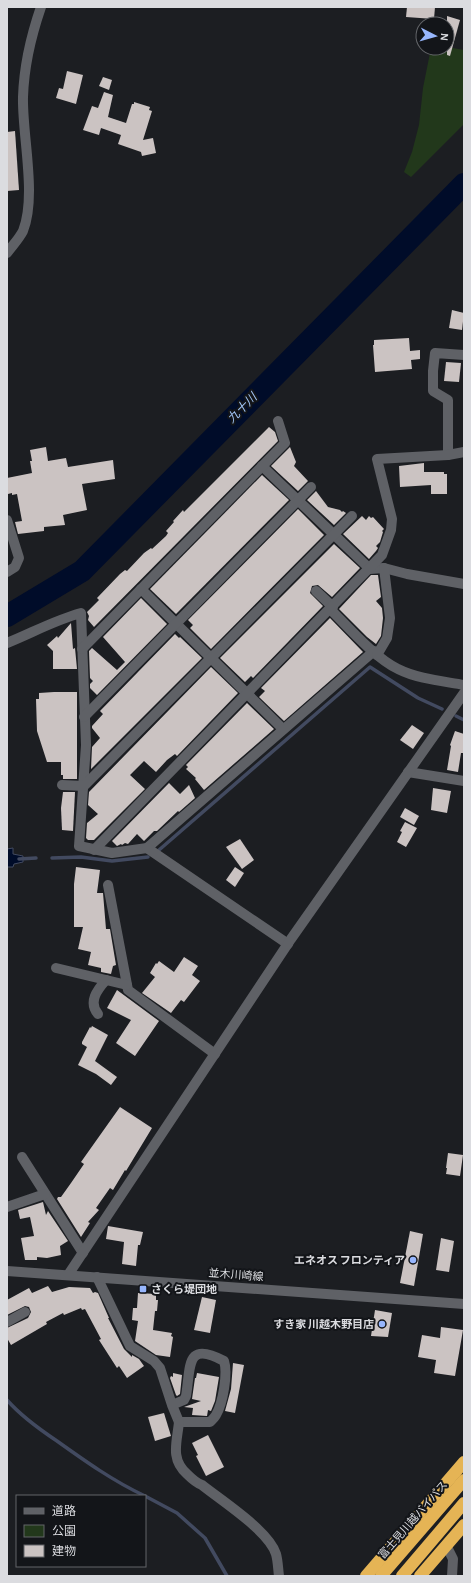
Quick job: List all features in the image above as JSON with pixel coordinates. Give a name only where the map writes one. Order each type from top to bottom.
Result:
[{"type":"highway","points":[[366,1576],[464,1462]]},
{"type":"highway","name":"富士見川越バイパス","points":[[381,1576],[464,1480]]},
{"type":"highway","points":[[402,1576],[464,1503]]},
{"type":"highway","points":[[420,1576],[464,1525]]},
{"type":"street","points":[[7,253],[22,231],[27,214],[28,189],[27,152],[24,126],[24,76],[33,31],[41,7]]},
{"type":"street","points":[[448,455],[448,400],[433,390],[435,353],[464,355]]},
{"type":"street","points":[[82,649],[285,443],[278,421]]},
{"type":"street","points":[[94,850],[332,608],[382,555],[391,530],[392,519],[377,459],[448,455],[464,452]]},
{"type":"street","points":[[262,466],[370,569],[384,568],[407,574],[464,584]]},
{"type":"street","points":[[84,717],[299,501],[311,487]]},
{"type":"street","points":[[62,785],[84,786],[212,659],[352,516]]},
{"type":"street","points":[[7,520],[19,558],[15,567],[7,572]]},
{"type":"street","points":[[7,643],[26,636],[62,618],[81,613],[86,745],[79,846],[112,853],[147,848],[283,729],[375,653],[387,638],[390,618],[384,568]]},
{"type":"street","points":[[141,589],[283,729]]},
{"type":"street","points":[[316,590],[375,653],[397,669],[416,676],[464,685]]},
{"type":"street","points":[[68,1275],[288,944],[464,693]]},
{"type":"street","points":[[408,772],[464,781]]},
{"type":"street","points":[[147,848],[288,944]]},
{"type":"street","points":[[108,885],[128,990],[215,1054]]},
{"type":"street","points":[[56,968],[127,985]]},
{"type":"street","points":[[98,1014],[94,1010],[93,1003],[97,991],[106,980]]},
{"type":"street","points":[[22,1157],[83,1253]]},
{"type":"street","points":[[7,1207],[45,1194]]},
{"type":"street","name":"並木川崎線","points":[[7,1270],[464,1304]]},
{"type":"street","points":[[97,1277],[130,1346],[154,1361],[160,1368],[179,1422],[176,1454],[177,1463],[180,1468],[196,1483],[202,1485],[250,1522],[267,1538],[276,1554],[279,1576]]},
{"type":"street","points":[[7,1322],[25,1312]]},
{"type":"street","points":[[172,1405],[184,1400],[186,1396],[190,1366],[195,1355],[199,1353],[214,1355],[224,1361],[226,1368],[221,1400],[216,1415],[210,1422],[179,1422]]},
{"type":"street","points":[[446,1546],[453,1559],[452,1576]]},
{"type":"green space","points":[[455,48],[464,50],[464,124],[411,177],[404,172],[412,152],[419,125],[423,88],[429,56],[455,56]]},
{"type":"water","points":[[13,848],[13,854],[23,856],[23,862],[14,864],[13,867],[7,867],[7,849]]},
{"type":"building","points":[[407,7],[435,7],[434,16],[406,17]]},
{"type":"building","points":[[455,18],[460,20],[455,38]]},
{"type":"building","points":[[67,71],[83,75],[76,104],[56,98],[59,88],[63,89]]},
{"type":"building","points":[[103,77],[112,80],[109,90],[99,86]]},
{"type":"building","points":[[104,92],[113,95],[108,117],[126,123],[134,102],[150,107],[149,110],[152,111],[143,140],[153,138],[156,153],[142,156],[141,152],[118,144],[121,135],[101,128],[99,135],[83,130],[92,106],[98,108]]},
{"type":"building","points":[[15,131],[19,190],[7,191],[7,132]]},
{"type":"building","points":[[452,310],[464,313],[462,330],[449,328]]},
{"type":"building","points":[[409,338],[410,351],[420,350],[420,359],[411,360],[412,369],[375,372],[374,340]]},
{"type":"building","points":[[446,362],[461,363],[459,382],[444,381]]},
{"type":"building","points":[[269,427],[275,432],[278,441],[94,627],[88,620],[89,616],[87,612],[99,600],[97,598],[120,574],[125,570],[127,571],[144,553],[151,548],[152,549],[166,536],[168,533],[166,531],[183,510],[184,512]]},
{"type":"building","points":[[46,447],[48,461],[66,458],[68,467],[113,460],[115,479],[82,484],[87,510],[63,515],[65,525],[44,527],[44,531],[18,534],[15,522],[22,521],[17,494],[8,494],[7,478],[32,473],[30,450]]},
{"type":"building","points":[[290,447],[296,462],[294,466],[308,481],[298,491],[271,466]]},
{"type":"building","points":[[424,463],[424,472],[444,472],[444,474],[447,474],[447,494],[431,494],[431,485],[400,487],[399,466]]},
{"type":"building","points":[[262,475],[289,500],[176,614],[150,589]]},
{"type":"building","points":[[316,491],[328,507],[346,513],[334,525],[307,500]]},
{"type":"building","points":[[298,509],[324,535],[211,649],[190,628],[193,625],[188,620]]},
{"type":"building","points":[[362,516],[366,520],[369,516],[371,518],[373,517],[384,529],[382,531],[380,542],[376,546],[378,548],[369,559],[343,534]]},
{"type":"building","points":[[334,544],[360,568],[332,597],[318,585],[312,586],[310,593],[323,606],[253,678],[251,676],[245,682],[220,658]]},
{"type":"building","points":[[371,575],[378,575],[381,597],[376,601],[382,608],[383,618],[381,636],[376,644],[339,609]]},
{"type":"building","points":[[141,598],[167,624],[97,695],[90,688],[90,684],[93,681],[90,678],[89,651],[92,648],[117,670],[125,662],[103,637]]},
{"type":"building","points":[[330,618],[363,652],[284,721],[259,697],[265,691],[261,688]]},
{"type":"building","points":[[71,623],[73,649],[75,648],[77,669],[53,669],[53,651],[47,645],[57,636],[58,638]]},
{"type":"building","points":[[175,634],[202,658],[91,769],[92,747],[100,738],[92,726],[103,714],[100,711]]},
{"type":"building","points":[[211,667],[238,693],[177,756],[175,754],[167,760],[156,772],[144,761],[130,775],[145,789],[94,840],[88,840],[86,838],[87,823],[98,814],[88,805],[89,792]]},
{"type":"building","points":[[77,692],[77,779],[63,779],[63,775],[61,775],[61,762],[47,762],[37,731],[36,699],[39,699],[39,693]]},
{"type":"building","points":[[247,703],[274,729],[204,790],[195,779],[196,778],[186,769],[188,767],[186,765]]},
{"type":"building","points":[[412,725],[424,733],[413,749],[400,740]]},
{"type":"building","points":[[455,731],[464,734],[464,753],[461,753],[458,772],[447,770],[450,745]]},
{"type":"building","points":[[169,783],[180,794],[189,785],[195,798],[144,841],[137,834],[128,844],[125,843],[117,846],[112,841]]},
{"type":"building","points":[[433,788],[451,791],[447,813],[431,810]]},
{"type":"building","points":[[63,792],[75,792],[73,831],[62,830],[61,808]]},
{"type":"building","points":[[405,808],[419,816],[414,825],[400,817]]},
{"type":"building","points":[[405,822],[417,828],[406,847],[397,842],[402,832],[400,831]]},
{"type":"building","points":[[240,839],[254,860],[242,869],[226,847]]},
{"type":"building","points":[[76,867],[100,870],[97,893],[103,893],[106,929],[110,929],[116,965],[113,966],[111,974],[101,972],[101,968],[88,965],[91,952],[78,949],[83,927],[74,927],[74,884]]},
{"type":"building","points":[[235,867],[244,873],[235,887],[226,880]]},
{"type":"building","points":[[184,957],[198,966],[192,975],[200,981],[184,1002],[181,1000],[171,1013],[142,993],[155,977],[150,973],[156,963],[157,964],[159,961],[174,972]]},
{"type":"building","points":[[117,990],[159,1021],[135,1056],[116,1043],[131,1020],[107,1008]]},
{"type":"building","points":[[92,1026],[108,1035],[95,1061],[117,1077],[111,1085],[96,1074],[78,1065],[87,1047],[82,1044],[82,1042]]},
{"type":"building","points":[[120,1107],[152,1128],[113,1190],[110,1188],[96,1208],[99,1210],[88,1222],[90,1223],[81,1237],[57,1199],[58,1197],[61,1197],[71,1183],[84,1164],[81,1162]]},
{"type":"building","points":[[448,1153],[463,1155],[460,1176],[446,1174]]},
{"type":"building","points":[[43,1202],[46,1215],[48,1211],[68,1241],[60,1246],[61,1255],[47,1258],[37,1257],[37,1260],[25,1260],[21,1238],[34,1236],[30,1217],[20,1219],[18,1210]]},
{"type":"building","points":[[108,1226],[143,1232],[140,1245],[138,1245],[136,1266],[122,1264],[124,1242],[106,1239]]},
{"type":"building","points":[[410,1231],[423,1234],[414,1286],[400,1283]]},
{"type":"building","points":[[441,1238],[454,1241],[449,1272],[436,1270]]},
{"type":"building","points":[[48,1286],[52,1292],[69,1287],[90,1288],[93,1293],[98,1293],[108,1318],[124,1349],[132,1357],[132,1355],[139,1359],[144,1366],[127,1378],[119,1366],[117,1368],[99,1340],[101,1339],[85,1309],[82,1310],[81,1308],[64,1315],[63,1313],[46,1322],[47,1324],[11,1345],[7,1338],[7,1328],[28,1318],[31,1312],[29,1307],[25,1306],[7,1315],[7,1300],[29,1288],[32,1293]]},
{"type":"building","points":[[138,1293],[156,1294],[156,1300],[158,1300],[153,1330],[172,1333],[171,1336],[173,1337],[170,1357],[156,1355],[135,1341],[138,1321],[132,1320],[133,1308],[137,1308]]},
{"type":"building","points":[[202,1297],[216,1300],[210,1333],[194,1330]]},
{"type":"building","points":[[375,1310],[392,1313],[388,1337],[371,1336]]},
{"type":"building","points":[[441,1327],[463,1330],[455,1376],[434,1373],[436,1360],[418,1357],[422,1335],[440,1338]]},
{"type":"building","points":[[233,1363],[244,1365],[235,1413],[225,1411],[231,1389]]},
{"type":"building","points":[[173,1373],[182,1375],[180,1394],[177,1396],[170,1378],[171,1376],[173,1377]]},
{"type":"building","points":[[197,1373],[219,1377],[215,1401],[211,1411],[208,1410],[207,1416],[192,1415],[193,1408],[184,1407],[201,1401],[192,1399]]},
{"type":"building","points":[[164,1413],[171,1436],[155,1441],[148,1417]]},
{"type":"building","points":[[208,1435],[224,1467],[206,1476],[196,1456],[198,1455],[192,1443]]},
{"type":"waterway","name":"九十川","points":[[7,616],[82,571],[464,184]]},
{"type":"waterway","points":[[159,850],[370,667],[418,698],[442,709]]},
{"type":"waterway","points":[[456,716],[464,720]]},
{"type":"waterway","points":[[52,858],[81,857],[112,861],[148,857]]},
{"type":"waterway","points":[[19,859],[36,858]]},
{"type":"waterway","points":[[7,1400],[30,1422],[78,1456],[110,1477],[143,1495]]},
{"type":"waterway","points":[[146,1497],[177,1513],[205,1538],[227,1576]]},
{"type":"place","name":"エネオス フロンティア","points":[[413,1260]]},
{"type":"place","name":"さくら堤団地","points":[[143,1289]]},
{"type":"place","name":"すき家 川越木野目店","points":[[382,1324]]}]
